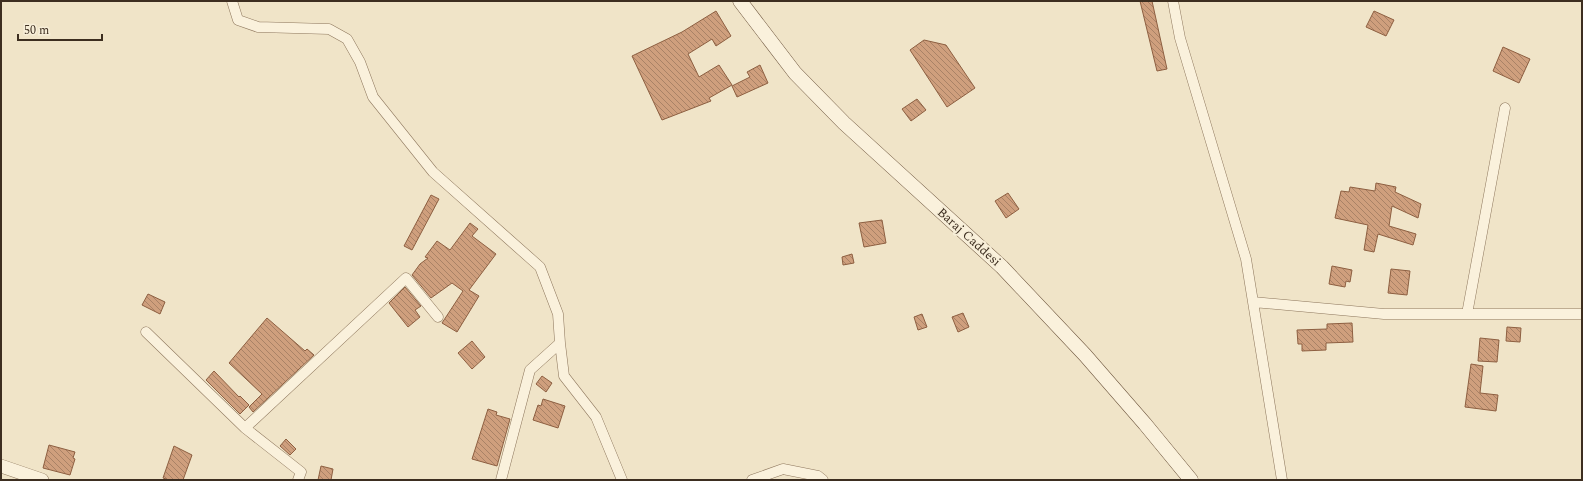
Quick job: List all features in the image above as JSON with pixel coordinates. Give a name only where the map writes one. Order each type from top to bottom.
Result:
[{"type":"main road","name":"Baraj Caddesi","points":[[740,1],[795,73],[819,99],[1002,267],[1145,424],[1191,480]]},
{"type":"street","points":[[232,1],[238,20],[258,27],[329,30],[347,39],[360,62],[372,97],[433,172],[540,267],[558,314],[564,376],[596,417],[622,480]]},
{"type":"street","points":[[1173,1],[1180,38],[1246,259],[1282,480]]},
{"type":"street","points":[[1467,314],[1505,108]]},
{"type":"street","points":[[246,428],[406,278],[438,317]]},
{"type":"street","points":[[1253,302],[1384,314],[1582,314]]},
{"type":"street","points":[[146,332],[246,428],[301,472],[298,480]]},
{"type":"street","points":[[501,480],[530,370],[560,343]]},
{"type":"street","points":[[1,466],[42,480]]},
{"type":"street","points":[[752,480],[783,469],[818,476],[823,480]]},
{"type":"building","points":[[1140,1],[1152,1],[1167,69],[1157,71]]},
{"type":"building","points":[[716,11],[731,36],[716,46],[712,39],[688,54],[699,77],[719,65],[732,85],[709,98],[711,101],[662,120],[632,56],[682,32]]},
{"type":"building","points":[[1374,11],[1394,20],[1386,36],[1366,27]]},
{"type":"building","points":[[924,40],[946,45],[975,88],[947,107],[910,50]]},
{"type":"building","points":[[1503,47],[1530,59],[1519,83],[1493,71]]},
{"type":"building","points":[[760,65],[768,83],[737,97],[732,86],[750,77],[747,72]]},
{"type":"building","points":[[917,99],[926,110],[911,121],[902,109]]},
{"type":"building","points":[[1376,183],[1396,187],[1395,192],[1421,204],[1418,218],[1392,206],[1389,226],[1416,234],[1413,245],[1378,234],[1374,252],[1364,250],[1368,225],[1335,218],[1341,191],[1349,192],[1350,187],[1375,191]]},
{"type":"building","points":[[1008,193],[1019,209],[1006,218],[995,201]]},
{"type":"building","points":[[431,195],[439,199],[412,250],[404,246]]},
{"type":"building","points":[[882,220],[886,243],[864,247],[859,223]]},
{"type":"building","points":[[470,223],[478,229],[472,236],[496,254],[469,290],[479,296],[457,332],[442,323],[463,291],[452,283],[431,298],[412,275],[420,264],[428,258],[425,257],[437,241],[450,250]]},
{"type":"building","points":[[852,254],[854,263],[843,265],[842,257]]},
{"type":"building","points":[[1332,266],[1352,270],[1350,282],[1346,281],[1345,287],[1329,284]]},
{"type":"building","points":[[1391,269],[1410,271],[1407,295],[1388,293]]},
{"type":"building","points":[[405,287],[421,306],[415,310],[420,317],[408,327],[389,303]]},
{"type":"building","points":[[148,294],[165,302],[160,314],[142,305]]},
{"type":"building","points":[[963,313],[969,327],[958,332],[952,317]]},
{"type":"building","points":[[922,314],[927,327],[918,330],[914,317]]},
{"type":"building","points":[[267,318],[305,351],[307,349],[314,355],[253,412],[249,407],[262,394],[229,363]]},
{"type":"building","points":[[1352,323],[1353,342],[1326,343],[1326,350],[1302,351],[1302,344],[1298,344],[1297,330],[1327,329],[1327,324]]},
{"type":"building","points":[[1507,327],[1521,328],[1520,342],[1506,341]]},
{"type":"building","points":[[1480,338],[1499,340],[1497,362],[1478,361]]},
{"type":"building","points":[[472,341],[485,357],[472,369],[458,353]]},
{"type":"building","points":[[1471,364],[1483,366],[1480,393],[1498,395],[1496,411],[1465,407]]},
{"type":"building","points":[[214,371],[239,397],[240,396],[249,405],[240,414],[206,380]]},
{"type":"building","points":[[542,376],[552,383],[546,392],[536,384]]},
{"type":"building","points":[[543,399],[565,406],[558,428],[533,420],[538,405],[541,406]]},
{"type":"building","points":[[488,409],[497,412],[496,415],[510,419],[497,466],[472,459]]},
{"type":"building","points":[[286,439],[296,449],[290,455],[280,446]]},
{"type":"building","points":[[49,445],[75,452],[73,458],[75,459],[70,475],[43,468]]},
{"type":"building","points":[[174,446],[192,455],[183,480],[169,480],[163,478]]},
{"type":"building","points":[[321,466],[333,469],[331,480],[318,480]]}]
